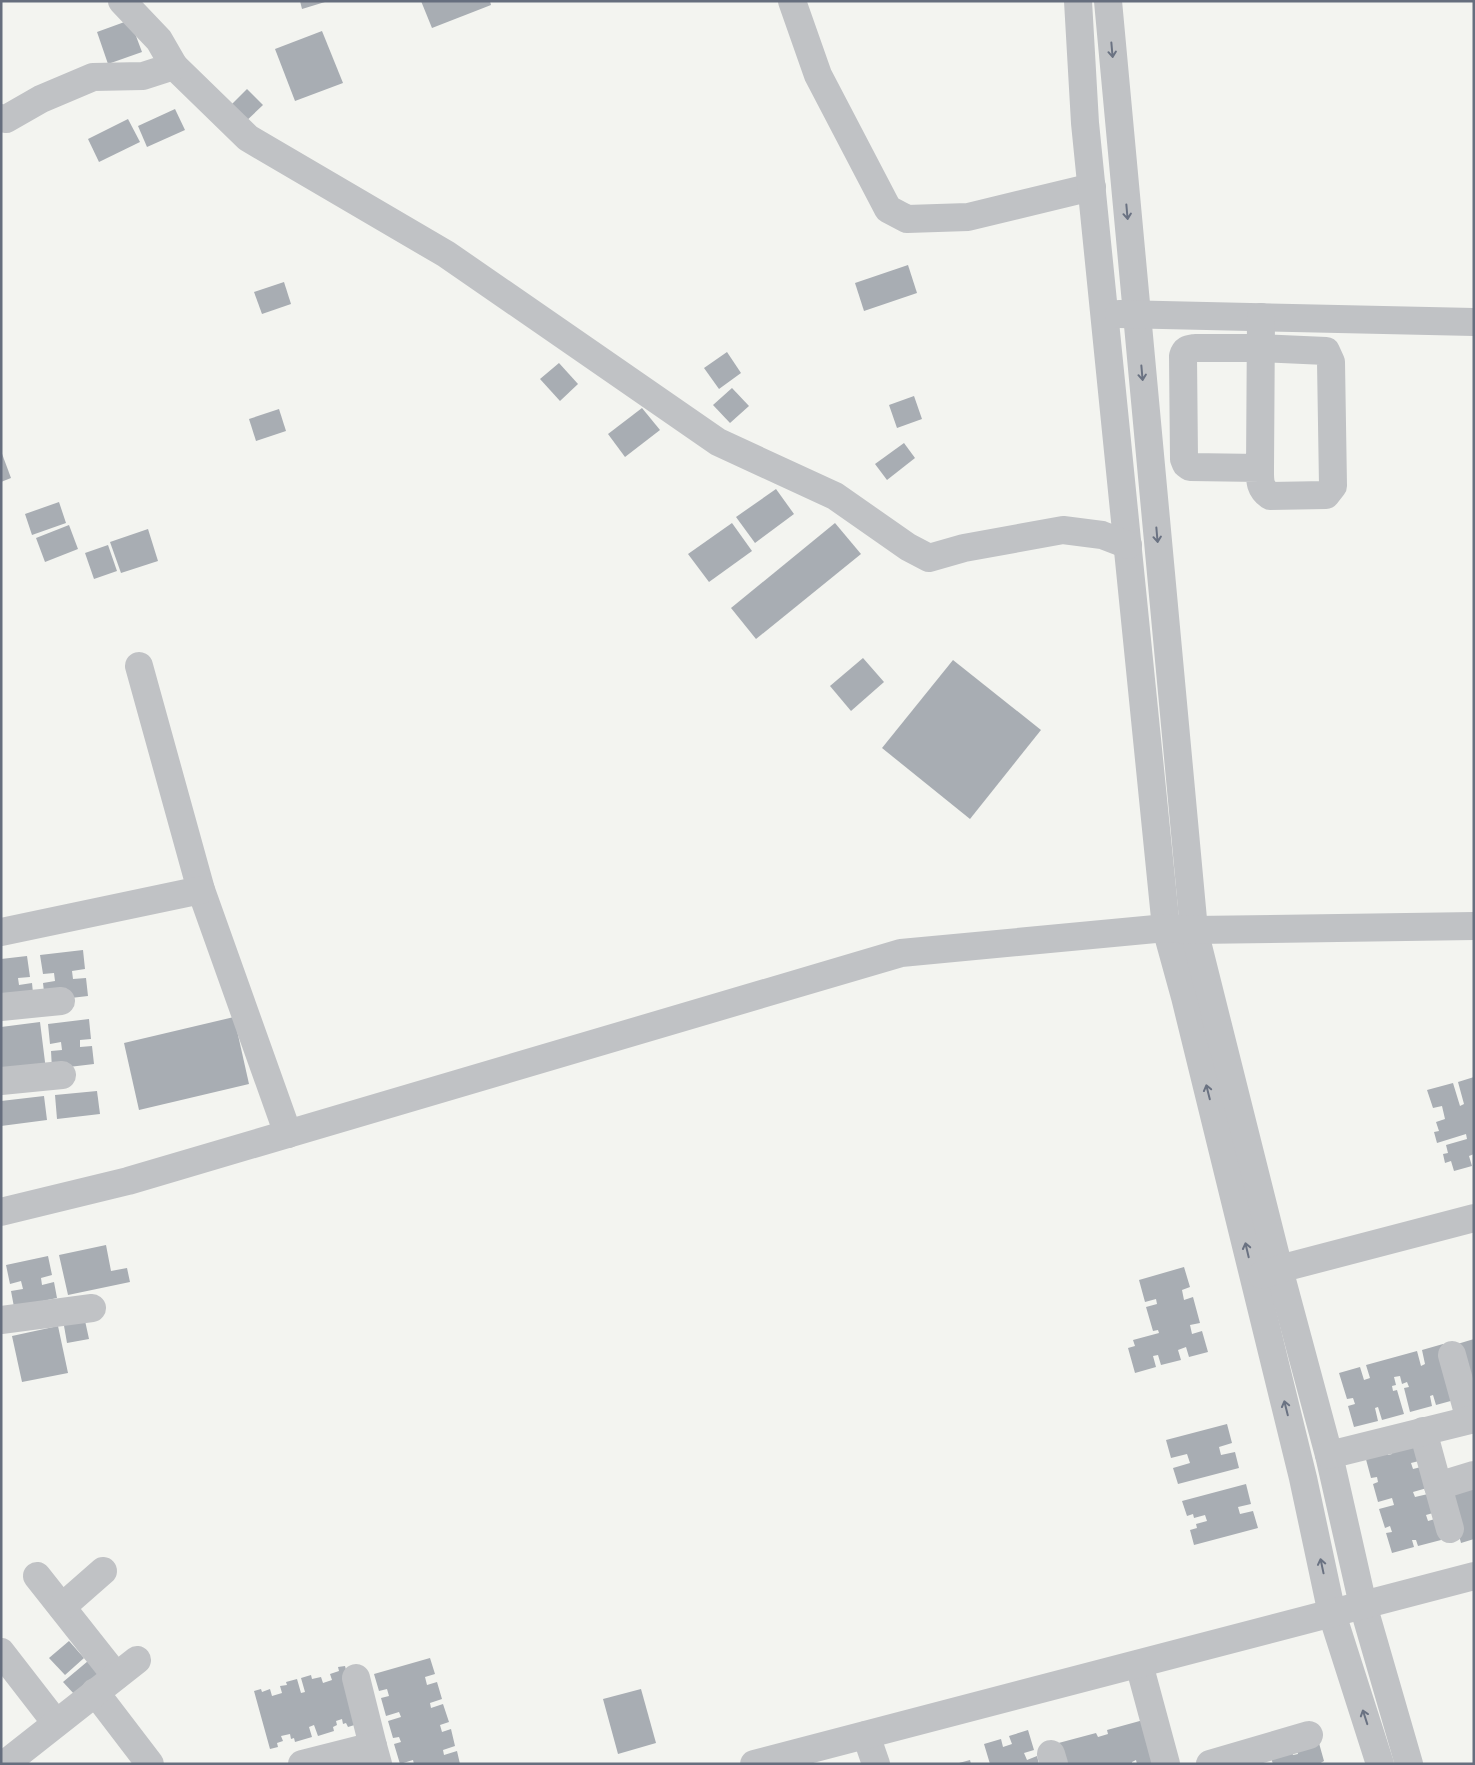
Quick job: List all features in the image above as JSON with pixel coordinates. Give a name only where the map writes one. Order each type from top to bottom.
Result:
[{"type":"street","points":[[122,1],[159,40],[174,66],[248,138],[446,254],[718,442],[835,496],[915,551],[929,558],[964,548],[1063,530],[1102,535],[1128,545]]},
{"type":"street","points":[[792,1],[818,76],[888,210],[907,219],[968,217],[1092,187]]},
{"type":"street","points":[[1078,1],[1092,187],[1166,928],[1185,997],[1303,1478],[1332,1614],[1380,1764]]},
{"type":"street","points":[[1108,1],[1194,930],[1279,1269],[1329,1455],[1364,1605],[1409,1764]]},
{"type":"street","points":[[1,118],[6,119],[40,99],[94,77],[142,76],[174,66]]},
{"type":"street","points":[[1105,314],[1474,322]]},
{"type":"street","points":[[1260,468],[1190,468],[1186,464],[1184,459],[1183,356],[1184,352],[1188,349],[1260,348],[1326,351],[1331,362],[1333,486],[1326,495],[1270,496],[1264,492],[1260,484],[1260,468],[1260,348],[1261,316]]},
{"type":"street","points":[[139,666],[201,890],[288,1134]]},
{"type":"street","points":[[1,932],[201,890]]},
{"type":"street","points":[[1,1212],[128,1181],[902,953],[1166,928],[1194,930],[1474,926]]},
{"type":"street","points":[[1,1007],[60,1001]]},
{"type":"street","points":[[1,1080],[62,1075]]},
{"type":"street","points":[[1254,1278],[1279,1269],[1474,1218]]},
{"type":"street","points":[[1,1320],[92,1308]]},
{"type":"street","points":[[1329,1455],[1472,1419],[1452,1355]]},
{"type":"street","points":[[1423,1432],[1450,1529]]},
{"type":"street","points":[[1438,1486],[1474,1475]]},
{"type":"street","points":[[62,1607],[103,1570]]},
{"type":"street","points":[[19,1759],[56,1723],[126,1668],[62,1607],[37,1576]]},
{"type":"street","points":[[754,1764],[1474,1576]]},
{"type":"street","points":[[1,1652],[56,1723]]},
{"type":"street","points":[[1139,1664],[1166,1764]]},
{"type":"street","points":[[302,1764],[376,1755],[356,1678]]},
{"type":"street","points":[[95,1692],[150,1764]]},
{"type":"street","points":[[866,1734],[876,1764]]},
{"type":"street","points":[[1221,1762],[1267,1756],[1309,1735]]},
{"type":"building","points":[[300,1],[325,1],[325,2],[302,9]]},
{"type":"building","points":[[421,1],[490,1],[491,5],[432,28]]},
{"type":"building","points":[[130,20],[142,52],[108,64],[97,32]]},
{"type":"building","points":[[322,31],[343,83],[295,101],[275,49]]},
{"type":"building","points":[[247,89],[263,105],[242,125],[227,109]]},
{"type":"building","points":[[175,109],[185,130],[147,147],[138,126]]},
{"type":"building","points":[[128,119],[140,142],[99,162],[88,139]]},
{"type":"building","points":[[908,265],[917,293],[864,311],[855,283]]},
{"type":"building","points":[[284,282],[291,304],[262,314],[254,292]]},
{"type":"building","points":[[727,352],[741,373],[719,389],[704,368]]},
{"type":"building","points":[[559,363],[578,384],[560,401],[540,379]]},
{"type":"building","points":[[732,388],[749,406],[730,423],[713,405]]},
{"type":"building","points":[[914,396],[922,419],[897,428],[889,405]]},
{"type":"building","points":[[642,408],[660,430],[625,457],[608,434]]},
{"type":"building","points":[[279,409],[286,431],[256,441],[249,419]]},
{"type":"building","points":[[904,443],[915,458],[887,480],[875,464]]},
{"type":"building","points":[[1,451],[11,478],[1,482]]},
{"type":"building","points":[[776,489],[794,514],[755,543],[736,517]]},
{"type":"building","points":[[59,502],[66,523],[32,535],[25,514]]},
{"type":"building","points":[[732,523],[752,551],[709,582],[688,554]]},
{"type":"building","points":[[835,523],[861,554],[756,639],[731,608]]},
{"type":"building","points":[[69,525],[78,549],[45,562],[36,538]]},
{"type":"building","points":[[148,529],[158,561],[121,573],[110,542]]},
{"type":"building","points":[[108,545],[117,571],[94,579],[85,553]]},
{"type":"building","points":[[863,658],[884,682],[851,711],[830,686]]},
{"type":"building","points":[[953,660],[1041,730],[970,819],[882,748]]},
{"type":"building","points":[[83,950],[85,969],[72,971],[73,979],[86,978],[88,996],[45,1001],[43,983],[55,981],[54,973],[43,974],[40,955]]},
{"type":"building","points":[[27,956],[30,977],[18,978],[19,985],[32,983],[34,1003],[1,1007],[1,959]]},
{"type":"building","points":[[234,1017],[249,1084],[139,1110],[124,1043]]},
{"type":"building","points":[[89,1019],[91,1039],[80,1040],[80,1047],[92,1046],[94,1064],[52,1069],[51,1051],[62,1050],[61,1042],[50,1044],[48,1024]]},
{"type":"building","points":[[40,1022],[46,1070],[1,1075],[1,1027]]},
{"type":"building","points":[[1474,1077],[1474,1154],[1469,1156],[1472,1166],[1454,1171],[1451,1161],[1445,1163],[1443,1154],[1448,1153],[1446,1145],[1467,1139],[1466,1134],[1437,1143],[1434,1132],[1439,1131],[1436,1122],[1445,1119],[1442,1106],[1433,1108],[1427,1090],[1453,1083],[1460,1106],[1464,1104],[1458,1082]]},
{"type":"building","points":[[97,1091],[100,1114],[57,1119],[55,1095]]},
{"type":"building","points":[[44,1096],[47,1120],[1,1126],[1,1101]]},
{"type":"building","points":[[106,1245],[111,1271],[127,1268],[130,1282],[68,1295],[59,1255]]},
{"type":"building","points":[[48,1256],[52,1275],[41,1278],[42,1285],[54,1282],[57,1298],[14,1307],[11,1291],[23,1289],[21,1281],[10,1284],[6,1265]]},
{"type":"building","points":[[1184,1267],[1190,1287],[1182,1290],[1184,1300],[1193,1297],[1200,1323],[1190,1325],[1192,1334],[1202,1331],[1208,1352],[1189,1357],[1186,1347],[1178,1350],[1181,1360],[1161,1365],[1158,1355],[1153,1356],[1156,1367],[1135,1373],[1128,1348],[1135,1346],[1133,1340],[1159,1333],[1158,1330],[1153,1331],[1146,1307],[1157,1304],[1156,1299],[1145,1302],[1139,1280]]},
{"type":"building","points":[[84,1316],[89,1339],[67,1343],[63,1320]]},
{"type":"building","points":[[58,1326],[68,1373],[22,1382],[12,1336]]},
{"type":"building","points":[[1474,1339],[1474,1397],[1454,1345]]},
{"type":"building","points":[[1443,1344],[1458,1399],[1436,1405],[1433,1395],[1430,1396],[1432,1406],[1410,1412],[1404,1388],[1409,1387],[1407,1382],[1402,1384],[1400,1376],[1394,1377],[1396,1385],[1392,1386],[1393,1391],[1397,1390],[1404,1414],[1382,1420],[1378,1407],[1375,1408],[1378,1421],[1354,1427],[1348,1406],[1355,1404],[1353,1398],[1347,1399],[1339,1373],[1360,1367],[1364,1380],[1370,1378],[1366,1365],[1417,1351],[1421,1366],[1425,1364],[1422,1350]]},
{"type":"building","points":[[1227,1424],[1232,1443],[1219,1447],[1221,1455],[1235,1452],[1239,1468],[1178,1484],[1173,1468],[1190,1463],[1187,1454],[1171,1458],[1166,1440]]},
{"type":"building","points":[[1413,1439],[1419,1461],[1411,1463],[1413,1469],[1421,1467],[1427,1488],[1413,1492],[1415,1497],[1428,1494],[1433,1513],[1426,1515],[1428,1521],[1435,1519],[1441,1540],[1418,1546],[1416,1540],[1412,1540],[1414,1547],[1392,1553],[1386,1533],[1392,1532],[1390,1526],[1385,1528],[1379,1509],[1394,1505],[1392,1498],[1378,1502],[1373,1484],[1378,1482],[1377,1477],[1371,1478],[1364,1452],[1385,1446],[1388,1455],[1392,1454],[1390,1445]]},
{"type":"building","points":[[1246,1484],[1251,1504],[1238,1507],[1240,1514],[1253,1511],[1258,1528],[1194,1545],[1190,1530],[1197,1528],[1196,1524],[1207,1521],[1205,1515],[1194,1518],[1193,1514],[1187,1516],[1182,1501]]},
{"type":"building","points":[[1446,1486],[1474,1489],[1474,1539],[1461,1543]]},
{"type":"building","points":[[69,1641],[84,1658],[65,1675],[49,1658]]},
{"type":"building","points":[[430,1658],[435,1674],[425,1677],[427,1685],[437,1682],[442,1699],[430,1703],[431,1708],[443,1704],[449,1722],[440,1725],[442,1732],[451,1729],[455,1746],[443,1750],[444,1755],[457,1751],[460,1764],[414,1764],[413,1760],[400,1764],[394,1744],[401,1742],[399,1737],[393,1738],[388,1721],[401,1717],[399,1712],[386,1716],[381,1698],[389,1696],[387,1689],[379,1691],[374,1674]]},
{"type":"building","points":[[88,1661],[99,1675],[75,1695],[63,1682]]},
{"type":"building","points":[[345,1666],[361,1723],[348,1727],[346,1723],[343,1724],[342,1719],[336,1721],[337,1725],[333,1727],[334,1731],[318,1736],[314,1725],[309,1727],[312,1737],[295,1742],[294,1738],[291,1739],[290,1734],[281,1736],[283,1741],[277,1743],[278,1747],[270,1749],[254,1691],[261,1689],[262,1692],[270,1689],[272,1696],[282,1693],[280,1686],[287,1685],[286,1682],[297,1679],[301,1693],[305,1692],[301,1678],[311,1675],[312,1679],[321,1677],[323,1683],[332,1680],[330,1674],[339,1671],[338,1667]]},
{"type":"building","points":[[641,1689],[656,1743],[618,1754],[603,1699]]},
{"type":"building","points":[[1147,1719],[1158,1761],[1148,1764],[1137,1764],[1136,1760],[1132,1764],[1065,1764],[1051,1745],[1096,1733],[1098,1737],[1108,1734],[1107,1730]]},
{"type":"building","points":[[1028,1730],[1034,1750],[1024,1753],[1027,1760],[1037,1756],[1039,1764],[990,1764],[984,1744],[1001,1739],[1003,1747],[1012,1744],[1009,1736]]},
{"type":"building","points":[[1317,1736],[1324,1761],[1319,1764],[1273,1764],[1269,1752],[1290,1745],[1293,1755],[1298,1754],[1295,1744]]},
{"type":"building","points":[[970,1760],[971,1764],[959,1764],[959,1763]]}]
